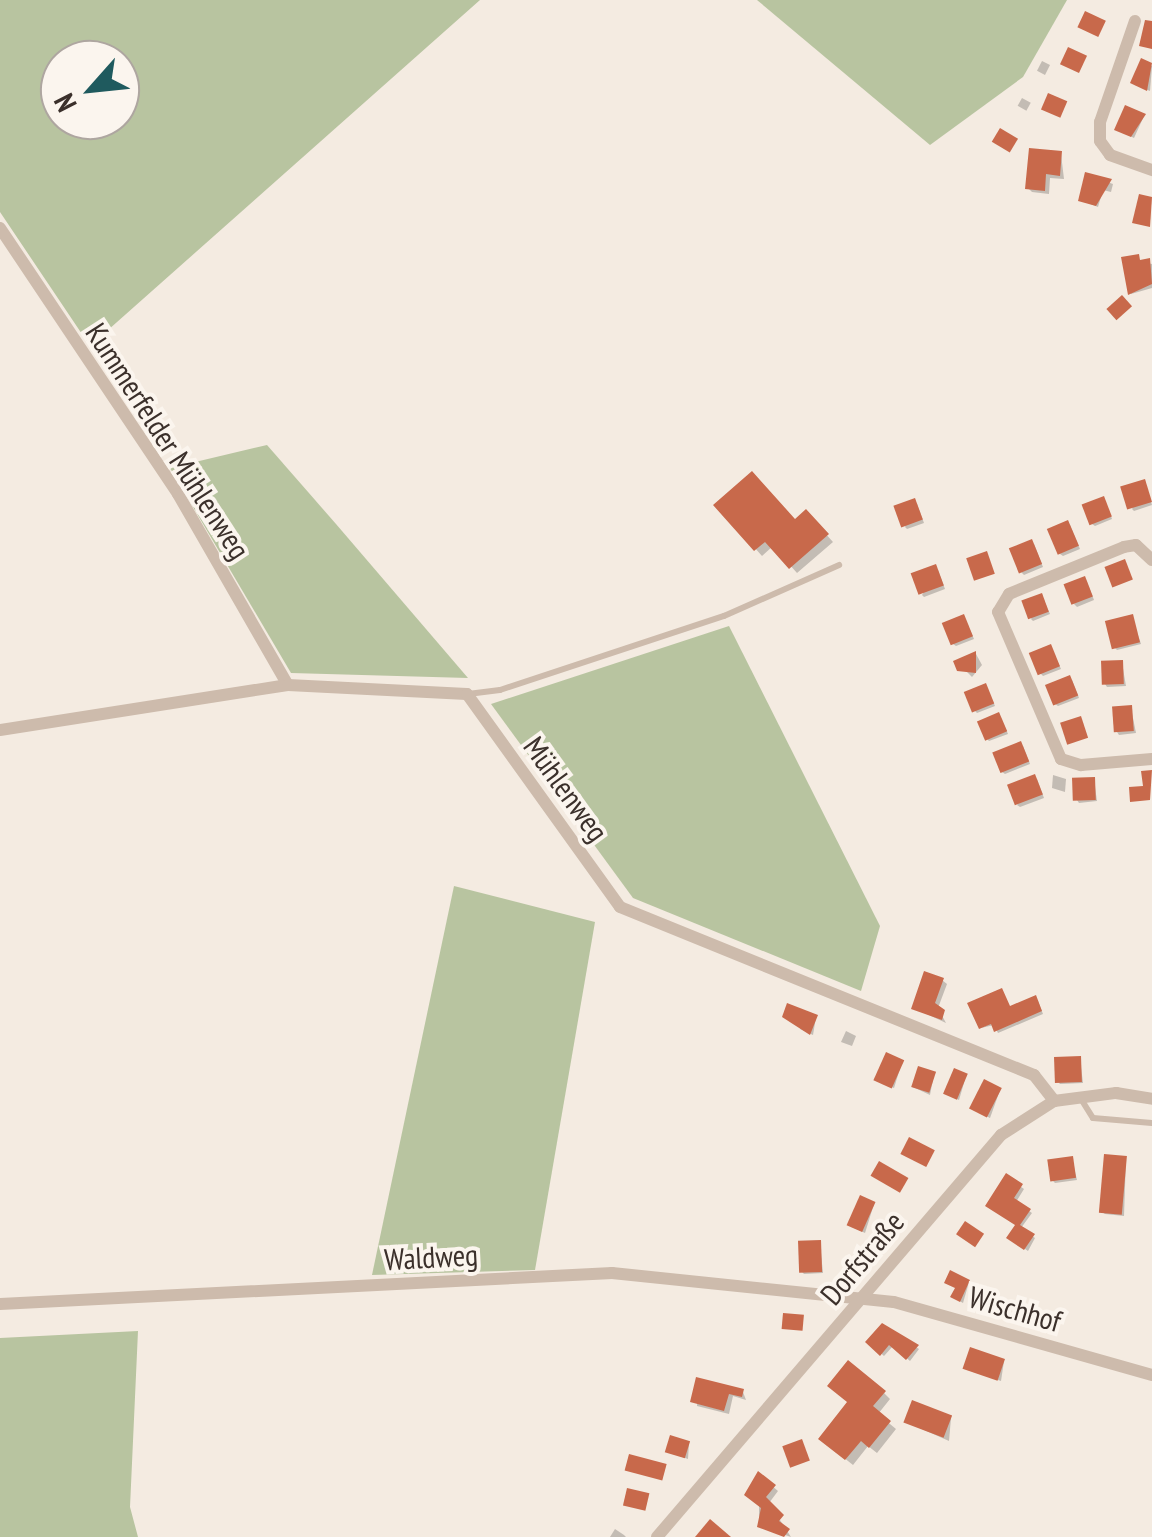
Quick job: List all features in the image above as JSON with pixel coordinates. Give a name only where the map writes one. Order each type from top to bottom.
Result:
[{"type":"street","points":[[1136,21],[1100,122],[1100,141],[1110,155],[1152,170]]},
{"type":"street","name":"Kummerfelder Mühlenweg","points":[[0,228],[178,494],[288,684]]},
{"type":"street","points":[[1152,560],[1147,550],[1124,546],[1009,594],[998,612],[1061,760],[1081,766],[1152,759]]},
{"type":"street","points":[[0,730],[288,684],[467,694]]},
{"type":"street","name":"Mühlenweg","points":[[467,694],[620,907],[1034,1075],[1054,1101]]},
{"type":"street","name":"Dorfstraße","points":[[657,1537],[980,1156],[1054,1101],[1080,1095],[1152,1099]]},
{"type":"street","name":"Waldweg","points":[[0,1304],[612,1273],[863,1296]]},
{"type":"street","name":"Wischhof","points":[[863,1296],[1152,1375]]},
{"type":"lane","points":[[467,694],[500,690],[724,616],[839,565]]},
{"type":"lane","points":[[1080,1095],[1094,1118],[1152,1124]]},
{"type":"green space","points":[[0,0],[480,0],[90,346],[0,212]]},
{"type":"green space","points":[[757,0],[1067,0],[1023,77],[930,145]]},
{"type":"green space","points":[[267,445],[468,678],[291,673],[170,468]]},
{"type":"green space","points":[[729,626],[880,926],[861,991],[633,898],[491,704]]},
{"type":"green space","points":[[454,886],[595,922],[535,1270],[372,1275]]},
{"type":"green space","points":[[138,1331],[130,1507],[138,1537],[0,1537],[0,1338]]},
{"type":"building","points":[[1085,11],[1106,21],[1098,37],[1077,27]]},
{"type":"building","points":[[1145,20],[1152,21],[1152,49],[1139,46]]},
{"type":"building","points":[[1068,47],[1087,56],[1079,73],[1060,64]]},
{"type":"building","points":[[1141,58],[1152,63],[1147,91],[1130,83]]},
{"type":"building","points":[[1048,93],[1067,101],[1060,118],[1041,110]]},
{"type":"building","points":[[1125,105],[1146,114],[1131,137],[1114,130]]},
{"type":"building","points":[[1000,128],[1018,139],[1010,153],[992,142]]},
{"type":"building","points":[[1029,148],[1062,151],[1060,176],[1046,174],[1045,191],[1025,189]]},
{"type":"building","points":[[1085,172],[1112,179],[1096,206],[1078,201]]},
{"type":"building","points":[[1139,194],[1152,197],[1150,227],[1132,223]]},
{"type":"building","points":[[1139,254],[1140,260],[1150,258],[1152,284],[1128,295],[1121,257]]},
{"type":"building","points":[[1122,295],[1132,306],[1116,320],[1106,309]]},
{"type":"building","points":[[752,471],[795,519],[806,509],[829,534],[789,569],[765,542],[754,551],[713,505]]},
{"type":"building","points":[[1145,479],[1152,502],[1127,510],[1120,487]]},
{"type":"building","points":[[1104,496],[1112,517],[1089,525],[1082,505]]},
{"type":"building","points":[[915,498],[923,520],[901,527],[893,506]]},
{"type":"building","points":[[1068,520],[1079,546],[1058,555],[1047,529]]},
{"type":"building","points":[[1032,539],[1042,564],[1019,573],[1009,548]]},
{"type":"building","points":[[987,551],[995,574],[974,581],[966,558]]},
{"type":"building","points":[[1125,559],[1133,580],[1112,587],[1104,567]]},
{"type":"building","points":[[936,564],[944,586],[918,595],[911,573]]},
{"type":"building","points":[[1085,576],[1093,597],[1071,605],[1064,584]]},
{"type":"building","points":[[1042,593],[1049,612],[1028,619],[1021,601]]},
{"type":"building","points":[[964,614],[973,636],[951,645],[942,623]]},
{"type":"building","points":[[1133,614],[1140,642],[1112,649],[1105,621]]},
{"type":"building","points":[[1051,644],[1060,666],[1038,675],[1029,653]]},
{"type":"building","points":[[976,651],[976,673],[957,671],[953,661]]},
{"type":"building","points":[[1123,660],[1124,684],[1102,685],[1101,661]]},
{"type":"building","points":[[1070,675],[1078,695],[1053,706],[1045,685]]},
{"type":"building","points":[[986,683],[994,703],[972,712],[964,692]]},
{"type":"building","points":[[1132,705],[1134,731],[1114,732],[1112,706]]},
{"type":"building","points":[[999,712],[1007,731],[985,741],[977,721]]},
{"type":"building","points":[[1081,716],[1088,738],[1067,745],[1060,723]]},
{"type":"building","points":[[1021,741],[1029,761],[1000,773],[992,753]]},
{"type":"building","points":[[1152,770],[1150,800],[1130,802],[1129,787],[1143,786],[1141,771]]},
{"type":"building","points":[[1035,774],[1043,795],[1015,805],[1007,785]]},
{"type":"building","points":[[1095,777],[1096,800],[1073,801],[1072,778]]},
{"type":"building","points":[[924,971],[944,978],[935,1003],[945,1010],[942,1020],[911,1009]]},
{"type":"building","points":[[1002,988],[1010,1006],[1036,995],[1042,1011],[994,1032],[991,1024],[979,1029],[967,1003]]},
{"type":"building","points":[[787,1003],[818,1015],[810,1035],[782,1017]]},
{"type":"building","points":[[886,1052],[904,1060],[892,1088],[873,1080]]},
{"type":"building","points":[[1081,1056],[1082,1082],[1055,1083],[1054,1057]]},
{"type":"building","points":[[918,1066],[936,1072],[929,1093],[911,1087]]},
{"type":"building","points":[[954,1068],[968,1074],[957,1100],[943,1094]]},
{"type":"building","points":[[984,1079],[1002,1088],[987,1117],[969,1108]]},
{"type":"building","points":[[909,1137],[935,1150],[926,1167],[900,1154]]},
{"type":"building","points":[[1104,1154],[1127,1156],[1122,1215],[1099,1213]]},
{"type":"building","points":[[1073,1156],[1076,1178],[1050,1181],[1047,1160]]},
{"type":"building","points":[[879,1161],[908,1178],[900,1193],[870,1176]]},
{"type":"building","points":[[1006,1173],[1023,1184],[1014,1198],[1031,1209],[1020,1225],[1035,1234],[1024,1250],[1006,1238],[1015,1225],[985,1206]]},
{"type":"building","points":[[860,1195],[876,1202],[862,1232],[847,1225]]},
{"type":"building","points":[[965,1221],[984,1234],[975,1247],[956,1234]]},
{"type":"building","points":[[821,1240],[822,1272],[799,1273],[798,1241]]},
{"type":"building","points":[[950,1270],[970,1280],[960,1302],[950,1297],[955,1288],[944,1283]]},
{"type":"building","points":[[783,1313],[804,1315],[803,1331],[782,1329]]},
{"type":"building","points":[[882,1323],[919,1345],[906,1360],[889,1345],[880,1356],[865,1342]]},
{"type":"building","points":[[970,1347],[1005,1359],[997,1381],[963,1369]]},
{"type":"building","points":[[848,1360],[886,1391],[873,1406],[891,1421],[869,1448],[861,1441],[845,1460],[818,1439],[847,1402],[827,1386]]},
{"type":"building","points":[[696,1377],[744,1389],[742,1397],[729,1394],[724,1411],[690,1402]]},
{"type":"building","points":[[912,1400],[952,1415],[944,1438],[903,1422]]},
{"type":"building","points":[[670,1435],[690,1441],[685,1458],[665,1452]]},
{"type":"building","points":[[802,1439],[810,1461],[790,1468],[782,1446]]},
{"type":"building","points":[[629,1454],[667,1464],[662,1481],[625,1470]]},
{"type":"building","points":[[758,1471],[776,1485],[766,1497],[784,1515],[779,1521],[790,1529],[784,1537],[757,1527],[761,1508],[744,1495]]},
{"type":"building","points":[[627,1488],[649,1493],[645,1511],[623,1506]]},
{"type":"building","points":[[710,1519],[731,1537],[695,1537]]}]
